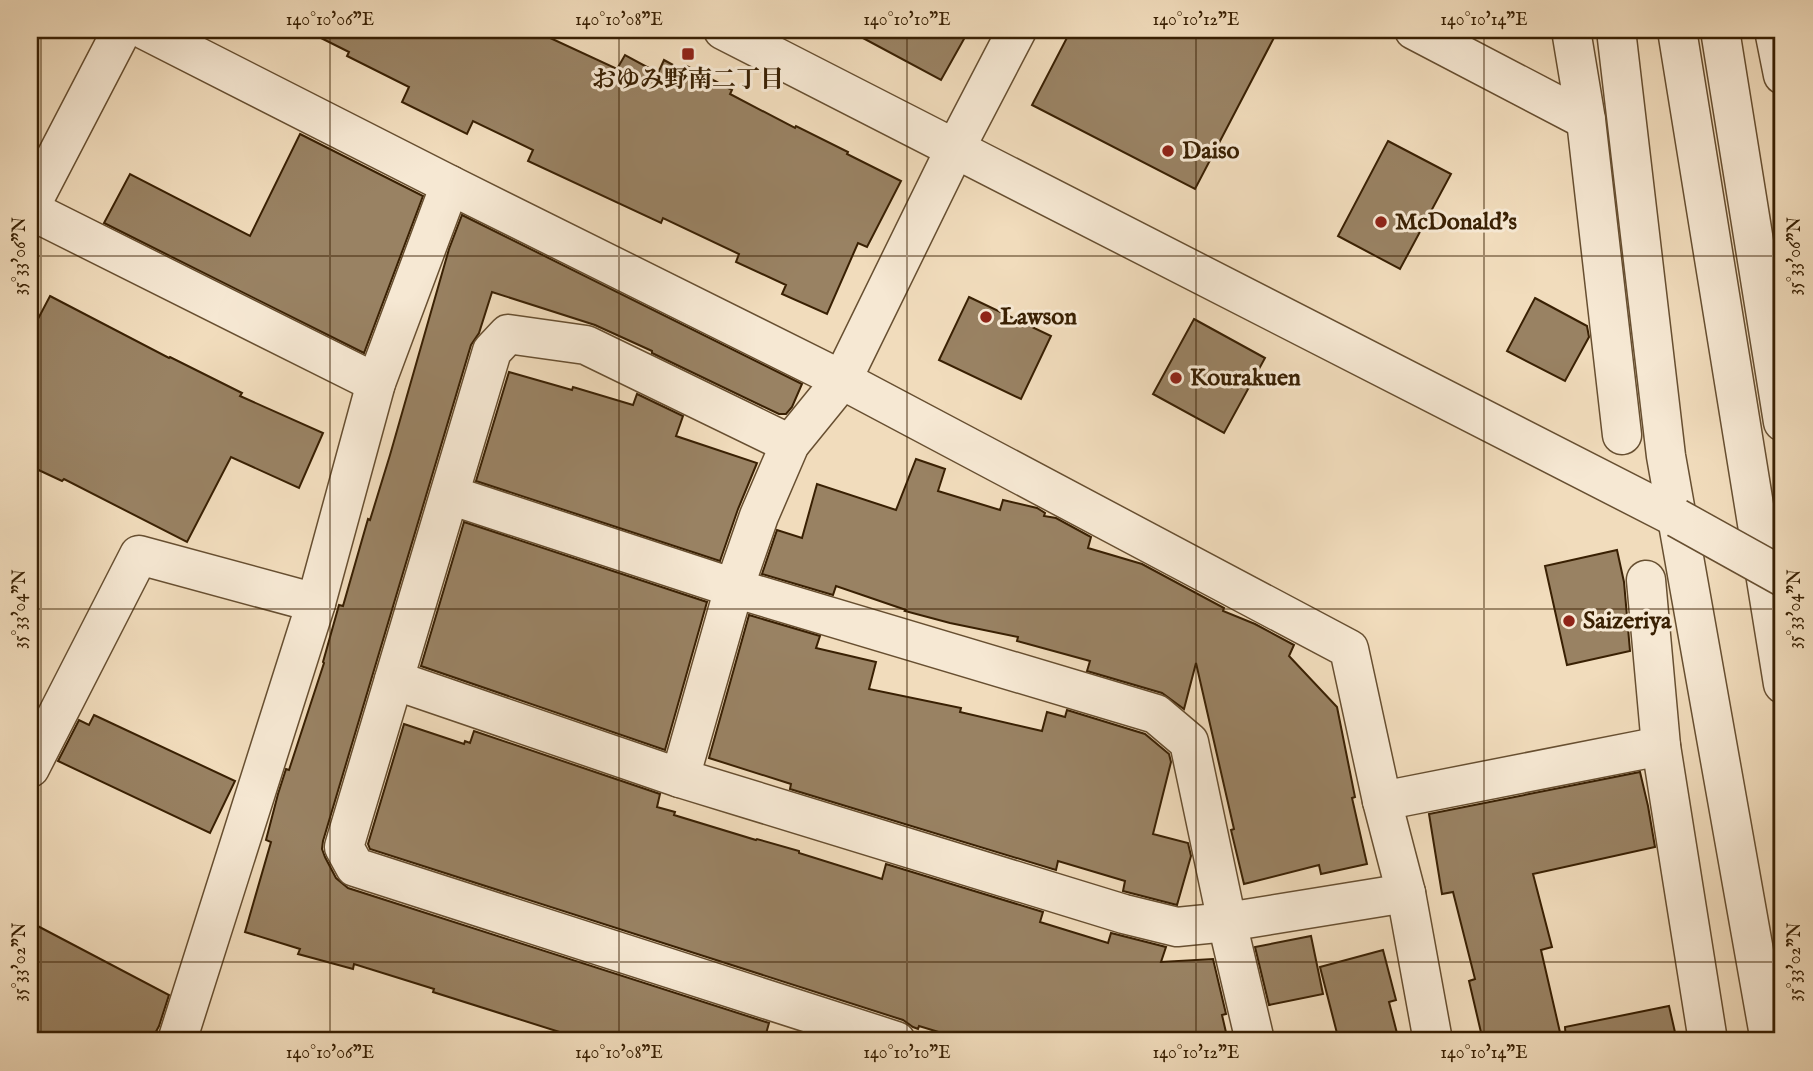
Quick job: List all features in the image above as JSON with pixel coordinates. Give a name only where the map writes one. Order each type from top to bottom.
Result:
[{"type":"street","points":[[122,30],[30,208],[376,383]]},
{"type":"street","points":[[145,30],[842,380],[1349,649],[1382,801],[1406,893],[1433,1041]]},
{"type":"street","points":[[723,30],[1677,518],[1783,577]]},
{"type":"street","points":[[680,778],[734,588],[759,516],[790,444],[842,380],[955,149],[1017,30]]},
{"type":"street","points":[[1414,30],[1586,120]]},
{"type":"street","points":[[1572,30],[1586,120],[1622,435]]},
{"type":"street","points":[[1616,30],[1664,442],[1770,1041]]},
{"type":"street","points":[[1677,30],[1783,684]]},
{"type":"street","points":[[1720,30],[1783,422]]},
{"type":"street","points":[[1774,30],[1783,75]]},
{"type":"street","points":[[177,1041],[316,603],[376,383],[450,185]]},
{"type":"street","points":[[790,444],[586,345],[508,334],[492,351],[344,847],[355,867],[896,1041]]},
{"type":"street","points":[[450,495],[734,588],[1156,714],[1189,742],[1255,1041]]},
{"type":"street","points":[[30,768],[139,555],[316,603]]},
{"type":"street","points":[[1646,580],[1661,746],[1708,1041]]},
{"type":"street","points":[[394,680],[680,778],[1177,928],[1406,893]]},
{"type":"street","points":[[1382,801],[1661,746]]},
{"type":"building","points":[[305,30],[552,30],[548,37],[617,69],[625,55],[658,73],[664,60],[684,71],[687,66],[732,90],[730,94],[901,181],[867,247],[858,243],[827,314],[782,294],[786,285],[736,262],[739,254],[663,218],[661,223],[528,161],[533,150],[473,121],[467,134],[402,102],[409,87],[347,56],[349,52]]},
{"type":"building","points":[[848,30],[969,30],[941,80]]},
{"type":"building","points":[[1071,30],[1278,30],[1195,189],[1032,105]]},
{"type":"building","points":[[300,134],[423,196],[364,353],[104,223],[130,174],[250,236]]},
{"type":"building","points":[[1388,141],[1451,174],[1400,269],[1338,236]]},
{"type":"building","points":[[462,215],[802,384],[792,407],[786,414],[779,414],[595,325],[492,292],[479,333],[471,345],[322,849],[336,878],[348,888],[769,1023],[764,1041],[588,1041],[354,964],[353,969],[298,954],[300,949],[245,932],[271,842],[266,840],[278,794],[286,769],[289,770],[324,663],[339,605],[343,606],[449,249]]},
{"type":"building","points":[[50,296],[242,393],[240,396],[323,433],[299,488],[231,457],[187,542],[64,479],[62,481],[30,466],[30,334]]},
{"type":"building","points":[[969,297],[1051,336],[1021,399],[939,360]]},
{"type":"building","points":[[1535,298],[1587,326],[1589,337],[1565,381],[1507,351]]},
{"type":"building","points":[[1194,319],[1265,358],[1224,433],[1153,394]]},
{"type":"building","points":[[509,372],[633,405],[637,394],[683,416],[676,436],[757,463],[720,561],[476,481]]},
{"type":"building","points":[[916,459],[945,469],[938,491],[1000,510],[1003,500],[1037,508],[1045,513],[1044,516],[1056,518],[1091,537],[1088,548],[1142,564],[1224,608],[1223,611],[1294,645],[1289,656],[1337,707],[1355,797],[1352,798],[1367,864],[1321,874],[1319,865],[1244,884],[1196,663],[1184,709],[1162,693],[1087,671],[1090,661],[1017,641],[1018,637],[905,611],[836,586],[833,595],[762,574],[777,530],[802,538],[817,484],[896,510]]},
{"type":"building","points":[[464,522],[707,602],[665,750],[421,666]]},
{"type":"building","points":[[1617,550],[1624,582],[1630,651],[1567,665],[1545,566]]},
{"type":"building","points":[[749,615],[820,636],[816,648],[876,662],[869,689],[961,708],[960,712],[1042,731],[1047,712],[1065,717],[1067,710],[1145,734],[1169,754],[1171,762],[1153,834],[1188,843],[1191,856],[1177,905],[1123,891],[1125,881],[1058,861],[1056,870],[790,789],[791,784],[709,758]]},
{"type":"building","points":[[94,715],[235,781],[210,833],[58,761],[79,720],[89,725]]},
{"type":"building","points":[[404,724],[464,744],[465,741],[470,743],[474,731],[660,794],[657,807],[675,812],[674,815],[799,851],[882,879],[886,864],[1043,912],[1040,922],[1108,943],[1111,933],[1166,947],[1161,962],[1213,959],[1226,1014],[1222,1015],[1228,1041],[968,1041],[919,1026],[918,1029],[903,1020],[370,849],[368,844]]},
{"type":"building","points":[[1640,772],[1655,847],[1533,874],[1552,947],[1541,950],[1562,1041],[1483,1041],[1469,981],[1475,979],[1453,892],[1442,894],[1429,814]]},
{"type":"building","points":[[30,922],[169,995],[151,1041],[30,1041]]},
{"type":"building","points":[[1311,936],[1323,994],[1269,1005],[1255,947]]},
{"type":"building","points":[[1383,950],[1396,1000],[1389,1002],[1399,1041],[1339,1041],[1320,967]]},
{"type":"building","points":[[1669,1006],[1677,1041],[1566,1041],[1565,1027]]},
{"type":"place","name":"おゆみ野南二丁目","points":[[688,54]]},
{"type":"place","name":"Daiso","points":[[1168,151]]},
{"type":"place","name":"McDonald's","points":[[1381,222]]},
{"type":"place","name":"Lawson","points":[[986,317]]},
{"type":"place","name":"Kourakuen","points":[[1176,378]]},
{"type":"place","name":"Saizeriya","points":[[1569,621]]}]
